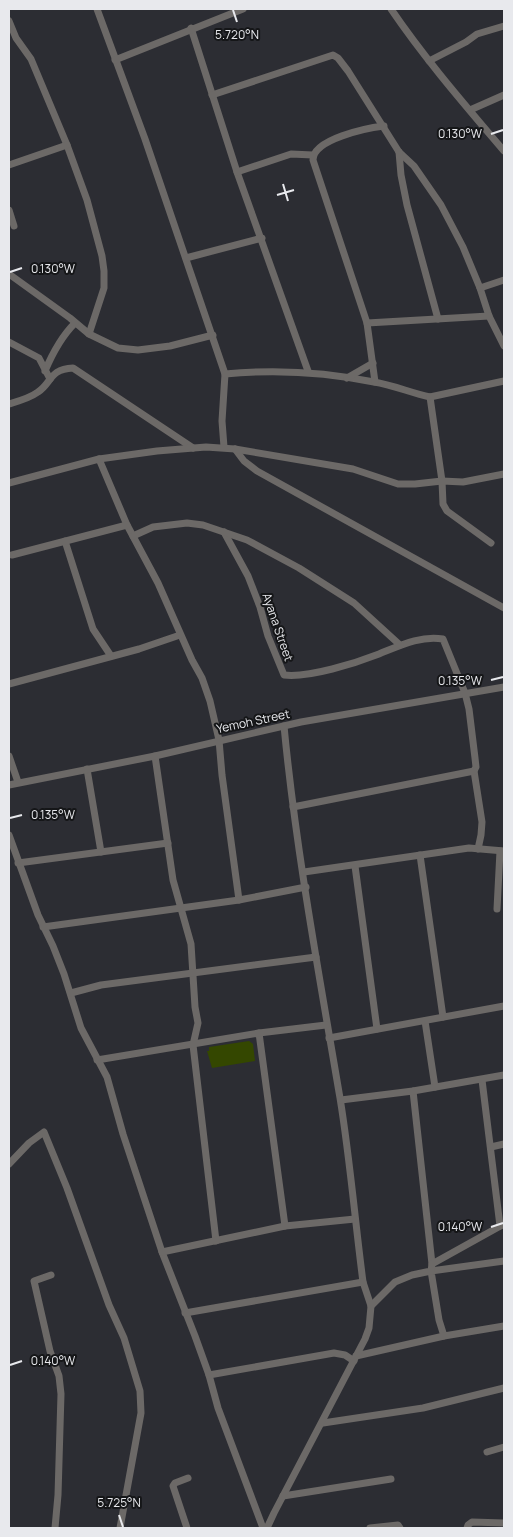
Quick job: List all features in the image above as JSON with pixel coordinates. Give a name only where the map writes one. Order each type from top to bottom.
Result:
[{"type":"street","points":[[97,9],[146,139],[225,374],[222,421],[224,447]]},
{"type":"street","points":[[115,60],[242,9]]},
{"type":"street","points":[[391,9],[409,36],[504,151]]},
{"type":"street","points":[[9,21],[16,38],[31,58],[67,145],[87,200],[102,256],[104,288],[88,334]]},
{"type":"street","points":[[429,61],[466,42],[477,34],[504,26]]},
{"type":"street","points":[[192,28],[238,172],[308,371]]},
{"type":"street","points":[[212,95],[334,55],[348,70],[399,152],[414,166],[441,205],[463,247],[489,316],[504,346]]},
{"type":"street","points":[[470,110],[504,95]]},
{"type":"street","points":[[376,382],[367,323],[318,177],[313,155],[315,151],[328,142],[360,130],[384,126]]},
{"type":"street","points":[[9,165],[67,145]]},
{"type":"street","points":[[399,152],[401,175],[408,205],[438,319]]},
{"type":"street","points":[[238,172],[290,154],[313,155]]},
{"type":"street","points":[[9,210],[14,226]]},
{"type":"street","points":[[186,258],[262,238]]},
{"type":"street","points":[[9,274],[88,334],[118,348],[138,350],[170,346],[213,335]]},
{"type":"street","points":[[480,288],[504,280]]},
{"type":"street","points":[[367,323],[489,316]]},
{"type":"street","points":[[45,371],[54,350],[75,323]]},
{"type":"street","points":[[9,342],[39,358],[50,379]]},
{"type":"street","points":[[346,378],[373,363]]},
{"type":"street","points":[[9,404],[28,398],[40,391],[53,374],[72,368],[193,448]]},
{"type":"street","points":[[225,374],[308,371],[376,382],[430,397],[504,381]]},
{"type":"street","points":[[430,397],[442,481],[443,504],[447,510],[491,543]]},
{"type":"street","points":[[9,483],[99,459],[193,448],[224,447],[353,469],[398,484],[442,481],[468,482],[504,474]]},
{"type":"street","points":[[235,449],[244,461],[257,471],[504,608]]},
{"type":"street","points":[[99,459],[127,525],[158,583],[180,635],[202,678],[210,700],[219,740],[239,900]]},
{"type":"street","points":[[133,536],[153,527],[187,523],[203,525],[247,540],[298,568],[354,603],[400,645],[422,639],[443,639],[465,693],[469,709],[476,767],[474,771],[482,822],[482,835],[478,849]]},
{"type":"street","points":[[12,555],[127,525]]},
{"type":"street","name":"Ayana Street","points":[[224,532],[248,576],[260,607],[268,636],[284,675],[294,676],[323,671],[378,655],[400,645]]},
{"type":"street","points":[[65,541],[93,629],[111,656]]},
{"type":"street","points":[[9,684],[146,647],[180,635]]},
{"type":"street","name":"Yemoh Street","points":[[9,785],[155,756],[284,726],[504,686]]},
{"type":"street","points":[[268,1528],[355,1359],[369,1328],[371,1306],[363,1282],[340,1100],[326,1025],[293,807],[284,726]]},
{"type":"street","points":[[9,756],[18,782]]},
{"type":"street","points":[[155,756],[173,880],[191,944],[198,1023],[193,1045],[216,1241]]},
{"type":"street","points":[[87,769],[101,852]]},
{"type":"street","points":[[293,807],[474,771]]},
{"type":"street","points":[[9,836],[43,927],[53,946],[71,993],[81,1028],[107,1077],[123,1134],[162,1252],[185,1313],[196,1336],[218,1408],[263,1528]]},
{"type":"street","points":[[18,863],[168,843]]},
{"type":"street","points":[[304,872],[469,848],[502,851],[497,909]]},
{"type":"street","points":[[420,855],[443,1017]]},
{"type":"street","points":[[355,866],[376,1029]]},
{"type":"street","points":[[43,927],[239,900],[306,888]]},
{"type":"street","points":[[71,993],[101,984],[316,957]]},
{"type":"street","points":[[329,1038],[504,1006]]},
{"type":"street","points":[[425,1021],[434,1087]]},
{"type":"street","points":[[97,1060],[326,1025]]},
{"type":"street","points":[[259,1034],[284,1226]]},
{"type":"street","points":[[340,1100],[413,1091],[504,1075]]},
{"type":"street","points":[[371,1306],[395,1282],[431,1267],[502,1225],[482,1080]]},
{"type":"street","points":[[413,1091],[431,1267],[439,1320],[444,1336]]},
{"type":"street","points":[[9,1164],[29,1143],[44,1132],[67,1188],[109,1305],[124,1338],[140,1391],[141,1413],[120,1528]]},
{"type":"street","points":[[491,1147],[504,1144]]},
{"type":"street","points":[[162,1252],[284,1226],[355,1219]]},
{"type":"street","points":[[431,1267],[504,1261]]},
{"type":"street","points":[[51,1275],[34,1282],[50,1351],[59,1376],[61,1394],[58,1495],[55,1528]]},
{"type":"street","points":[[185,1313],[363,1282]]},
{"type":"street","points":[[209,1375],[334,1354],[345,1355],[355,1359],[444,1336],[504,1326]]},
{"type":"street","points":[[322,1423],[423,1408],[504,1388]]},
{"type":"street","points":[[487,1452],[504,1447]]},
{"type":"street","points":[[187,1528],[173,1486],[175,1483],[188,1478]]},
{"type":"street","points":[[283,1496],[390,1479]]},
{"type":"street","points":[[467,1528],[472,1522],[504,1523]]},
{"type":"street","points":[[370,1528],[398,1525],[400,1528]]},
{"type":"green space","points":[[249,1041],[253,1044],[255,1061],[212,1068],[207,1051],[209,1051],[209,1047]]}]
